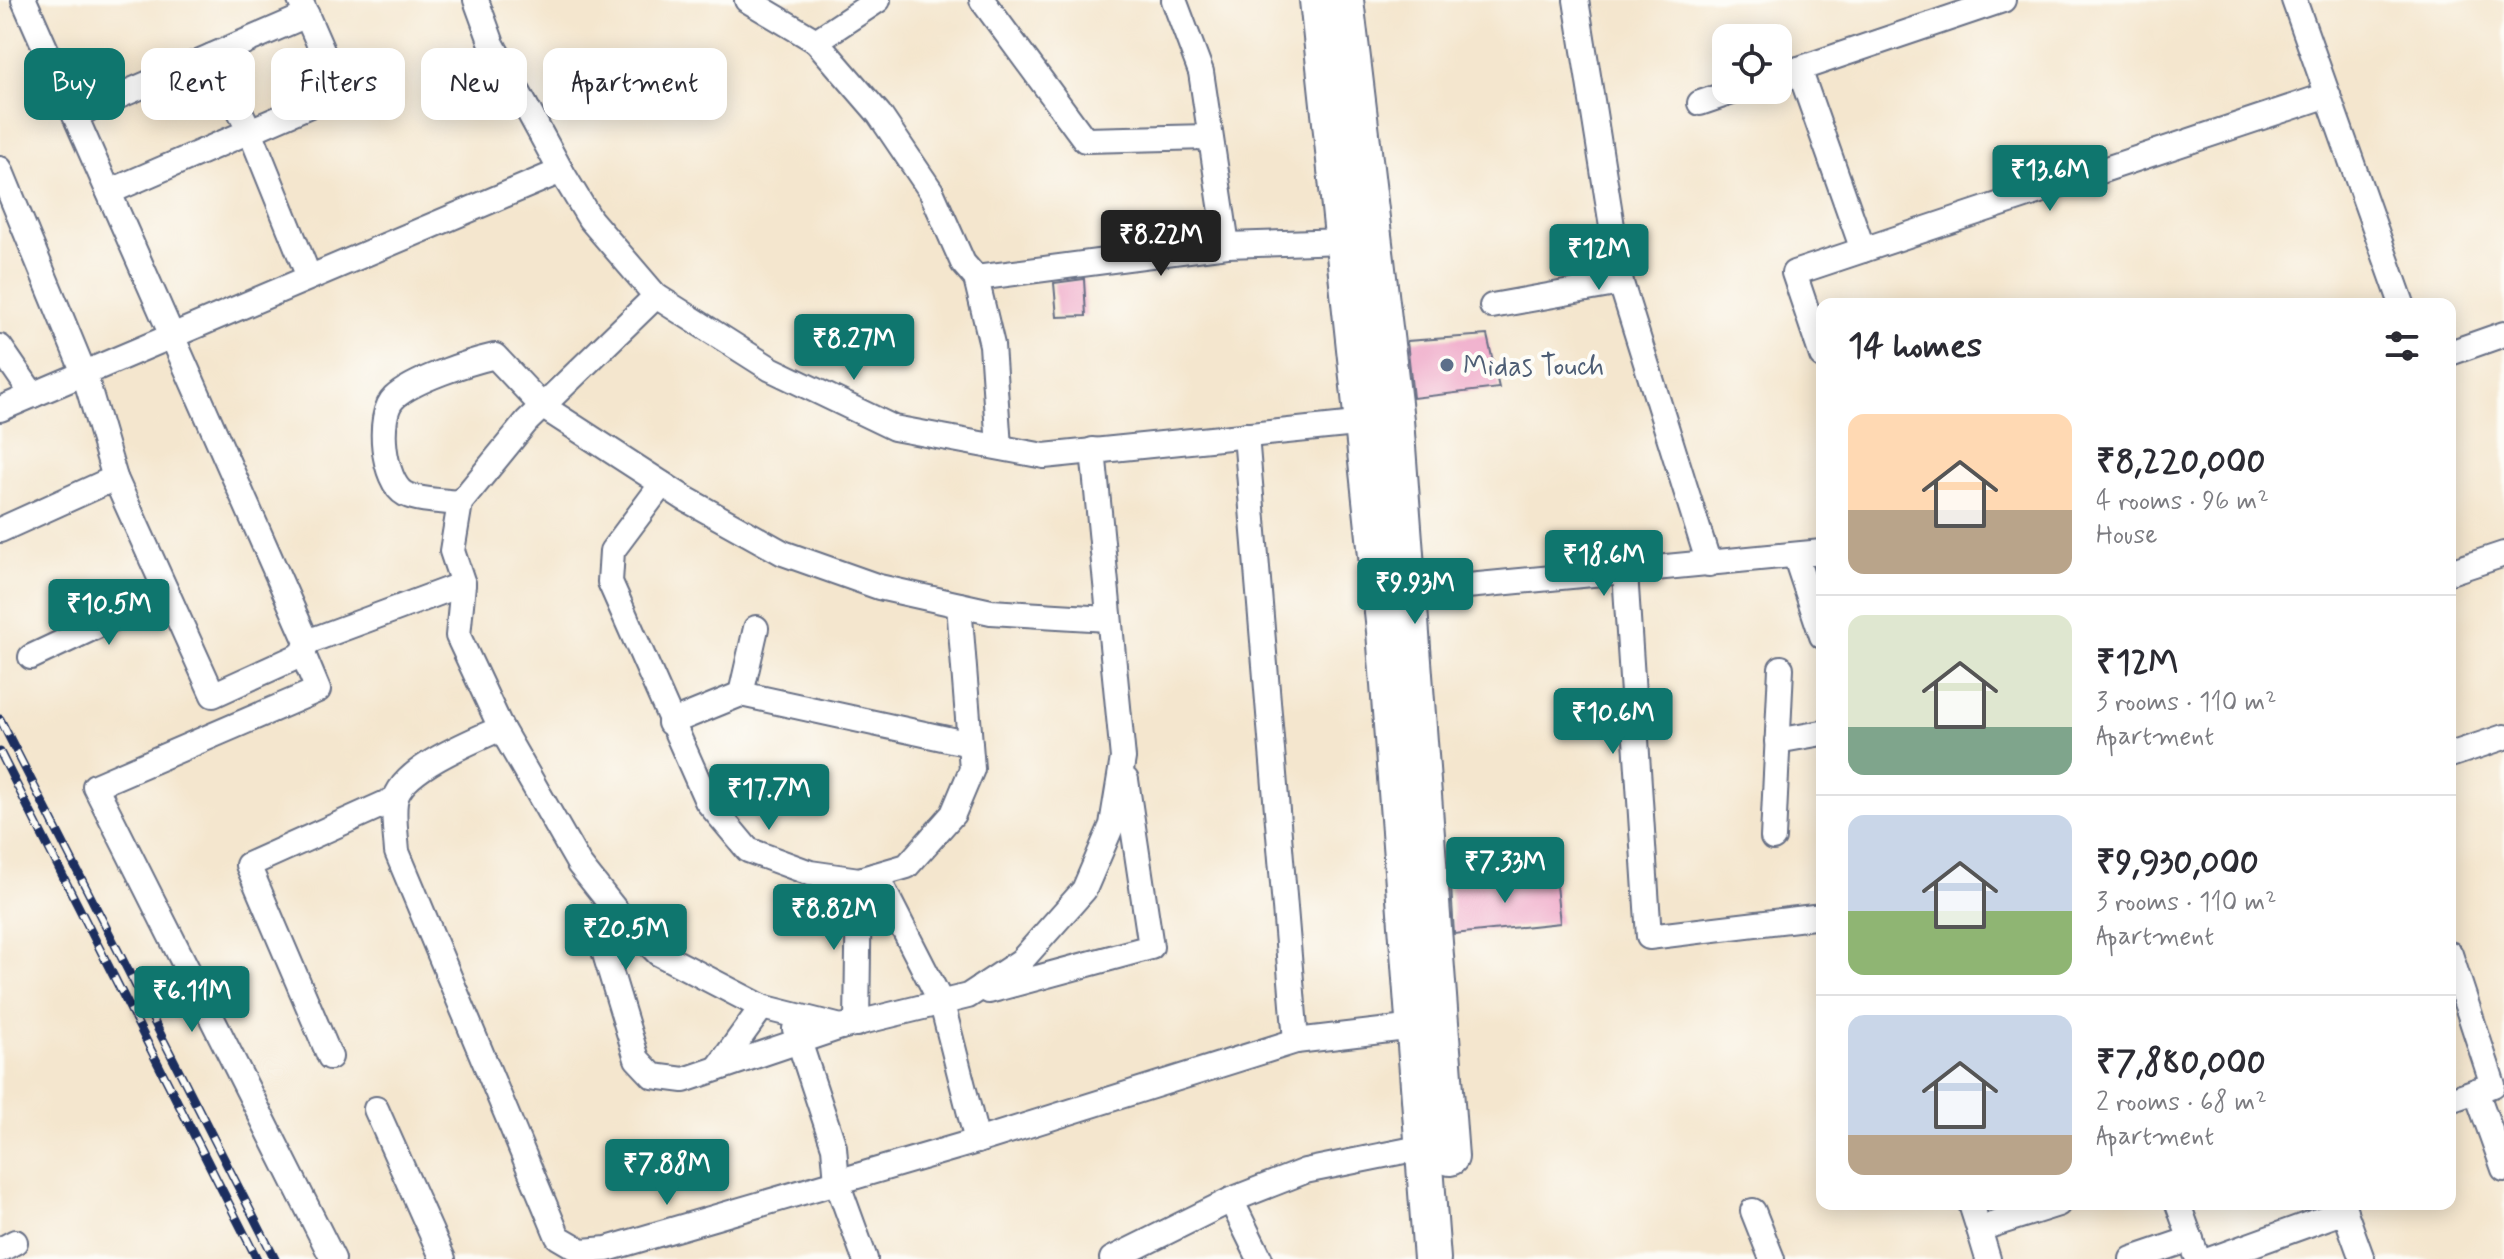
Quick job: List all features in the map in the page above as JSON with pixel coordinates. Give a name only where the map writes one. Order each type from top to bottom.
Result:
[{"type":"main road","points":[[1318,0],[1344,241],[1379,422]]},
{"type":"main road","points":[[1345,0],[1394,593],[1457,1259]]},
{"type":"main road","points":[[1394,593],[1415,1027],[1432,1259]]},
{"type":"street","points":[[24,0],[45,48]]},
{"type":"street","points":[[476,0],[492,44],[590,219],[656,296],[771,369],[894,428],[1044,456],[1379,422]]},
{"type":"street","points":[[747,0],[816,41],[879,114],[922,178],[963,263],[976,278],[992,345],[999,447]]},
{"type":"street","points":[[816,41],[878,0]]},
{"type":"street","points":[[982,0],[1085,140],[1209,137]]},
{"type":"street","points":[[1174,0],[1201,72],[1227,245]]},
{"type":"street","points":[[1576,0],[1621,283],[1709,564]]},
{"type":"street","points":[[1792,72],[2003,0]]},
{"type":"street","points":[[2294,0],[2400,298]]},
{"type":"street","points":[[109,192],[340,92],[303,7],[227,48]]},
{"type":"street","points":[[1792,80],[1863,250]]},
{"type":"street","points":[[1816,338],[1794,273],[2328,95]]},
{"type":"street","points":[[1700,103],[1712,99]]},
{"type":"street","points":[[77,120],[305,648],[318,690],[95,786],[333,1259]]},
{"type":"street","points":[[244,120],[309,277]]},
{"type":"street","points":[[0,169],[84,373],[115,478],[213,695],[305,648],[463,584]]},
{"type":"street","points":[[0,409],[561,171]]},
{"type":"street","points":[[976,278],[1227,245],[1344,241]]},
{"type":"street","points":[[1492,306],[1621,283]]},
{"type":"street","points":[[656,296],[542,406],[460,503],[452,551],[463,584],[458,636],[501,728],[579,864],[617,912],[658,953],[762,1007],[849,1025]]},
{"type":"street","points":[[2456,351],[2504,334]]},
{"type":"street","points":[[0,347],[33,395]]},
{"type":"street","points":[[460,503],[405,494],[392,480],[383,422],[391,401],[406,390],[495,356],[542,406],[662,484],[783,553],[879,587],[991,612],[1108,619]]},
{"type":"street","points":[[1246,435],[1296,1041]]},
{"type":"street","points":[[617,912],[602,944],[637,1059],[653,1076],[684,1080],[849,1025],[942,1004],[1151,947],[1123,758],[1093,450]]},
{"type":"street","points":[[0,530],[115,478]]},
{"type":"street","points":[[662,484],[612,551],[610,582],[707,801],[748,850],[810,873],[867,878],[907,866],[953,814],[972,769],[959,605]]},
{"type":"street","points":[[1394,593],[1816,553]]},
{"type":"street","points":[[2456,570],[2504,554]]},
{"type":"street","points":[[1795,555],[1816,618]]},
{"type":"street","points":[[1625,572],[1649,937],[1816,917]]},
{"type":"street","points":[[31,657],[167,593]]},
{"type":"street","points":[[741,694],[756,628]]},
{"type":"street","points":[[1773,838],[1781,668]]},
{"type":"street","points":[[670,723],[741,694],[970,744]]},
{"type":"street","points":[[501,728],[442,755],[404,783],[395,799],[397,852],[558,1237],[582,1251],[607,1249],[977,1141],[1296,1041],[1415,1027]]},
{"type":"street","points":[[1777,741],[1816,734]]},
{"type":"street","points":[[2456,753],[2504,737]]},
{"type":"street","points":[[968,996],[1021,961],[1084,890],[1112,825],[1123,758]]},
{"type":"street","points":[[330,1057],[248,865],[395,799]]},
{"type":"street","points":[[867,878],[942,1004],[977,1141]]},
{"type":"street","points":[[849,1025],[867,878]]},
{"type":"street","points":[[602,944],[658,953]]},
{"type":"street","points":[[2456,973],[2491,1086],[2504,1169]]},
{"type":"street","points":[[718,1068],[762,1007]]},
{"type":"street","points":[[790,1014],[834,1147],[837,1182],[865,1259]]},
{"type":"street","points":[[2456,1098],[2491,1086]]},
{"type":"street","points":[[376,1109],[443,1259]]},
{"type":"street","points":[[1112,1259],[1146,1252],[1231,1200],[1305,1171],[1424,1147]]},
{"type":"street","points":[[1231,1200],[1260,1259]]},
{"type":"street","points":[[1973,1210],[1988,1259]]},
{"type":"street","points":[[1979,1229],[2039,1210]]},
{"type":"street","points":[[2132,1259],[2194,1249],[2180,1210]]},
{"type":"street","points":[[2212,1259],[2339,1210]]},
{"type":"street","points":[[2345,1210],[2362,1259]]},
{"type":"street","points":[[1753,1211],[1772,1259]]},
{"type":"building","points":[[1084,279],[1086,316],[1057,317],[1054,283]]},
{"type":"building","name":"Midas Touch","points":[[1487,335],[1499,388],[1413,398],[1407,341]]},
{"type":"building","points":[[1555,876],[1560,923],[1454,934],[1451,886]]},
{"type":"railway","points":[[0,719],[275,1259]]},
{"type":"railway","points":[[0,752],[257,1259]]},
{"type":"place","name":"Midas Touch","points":[[1447,365]]}]
